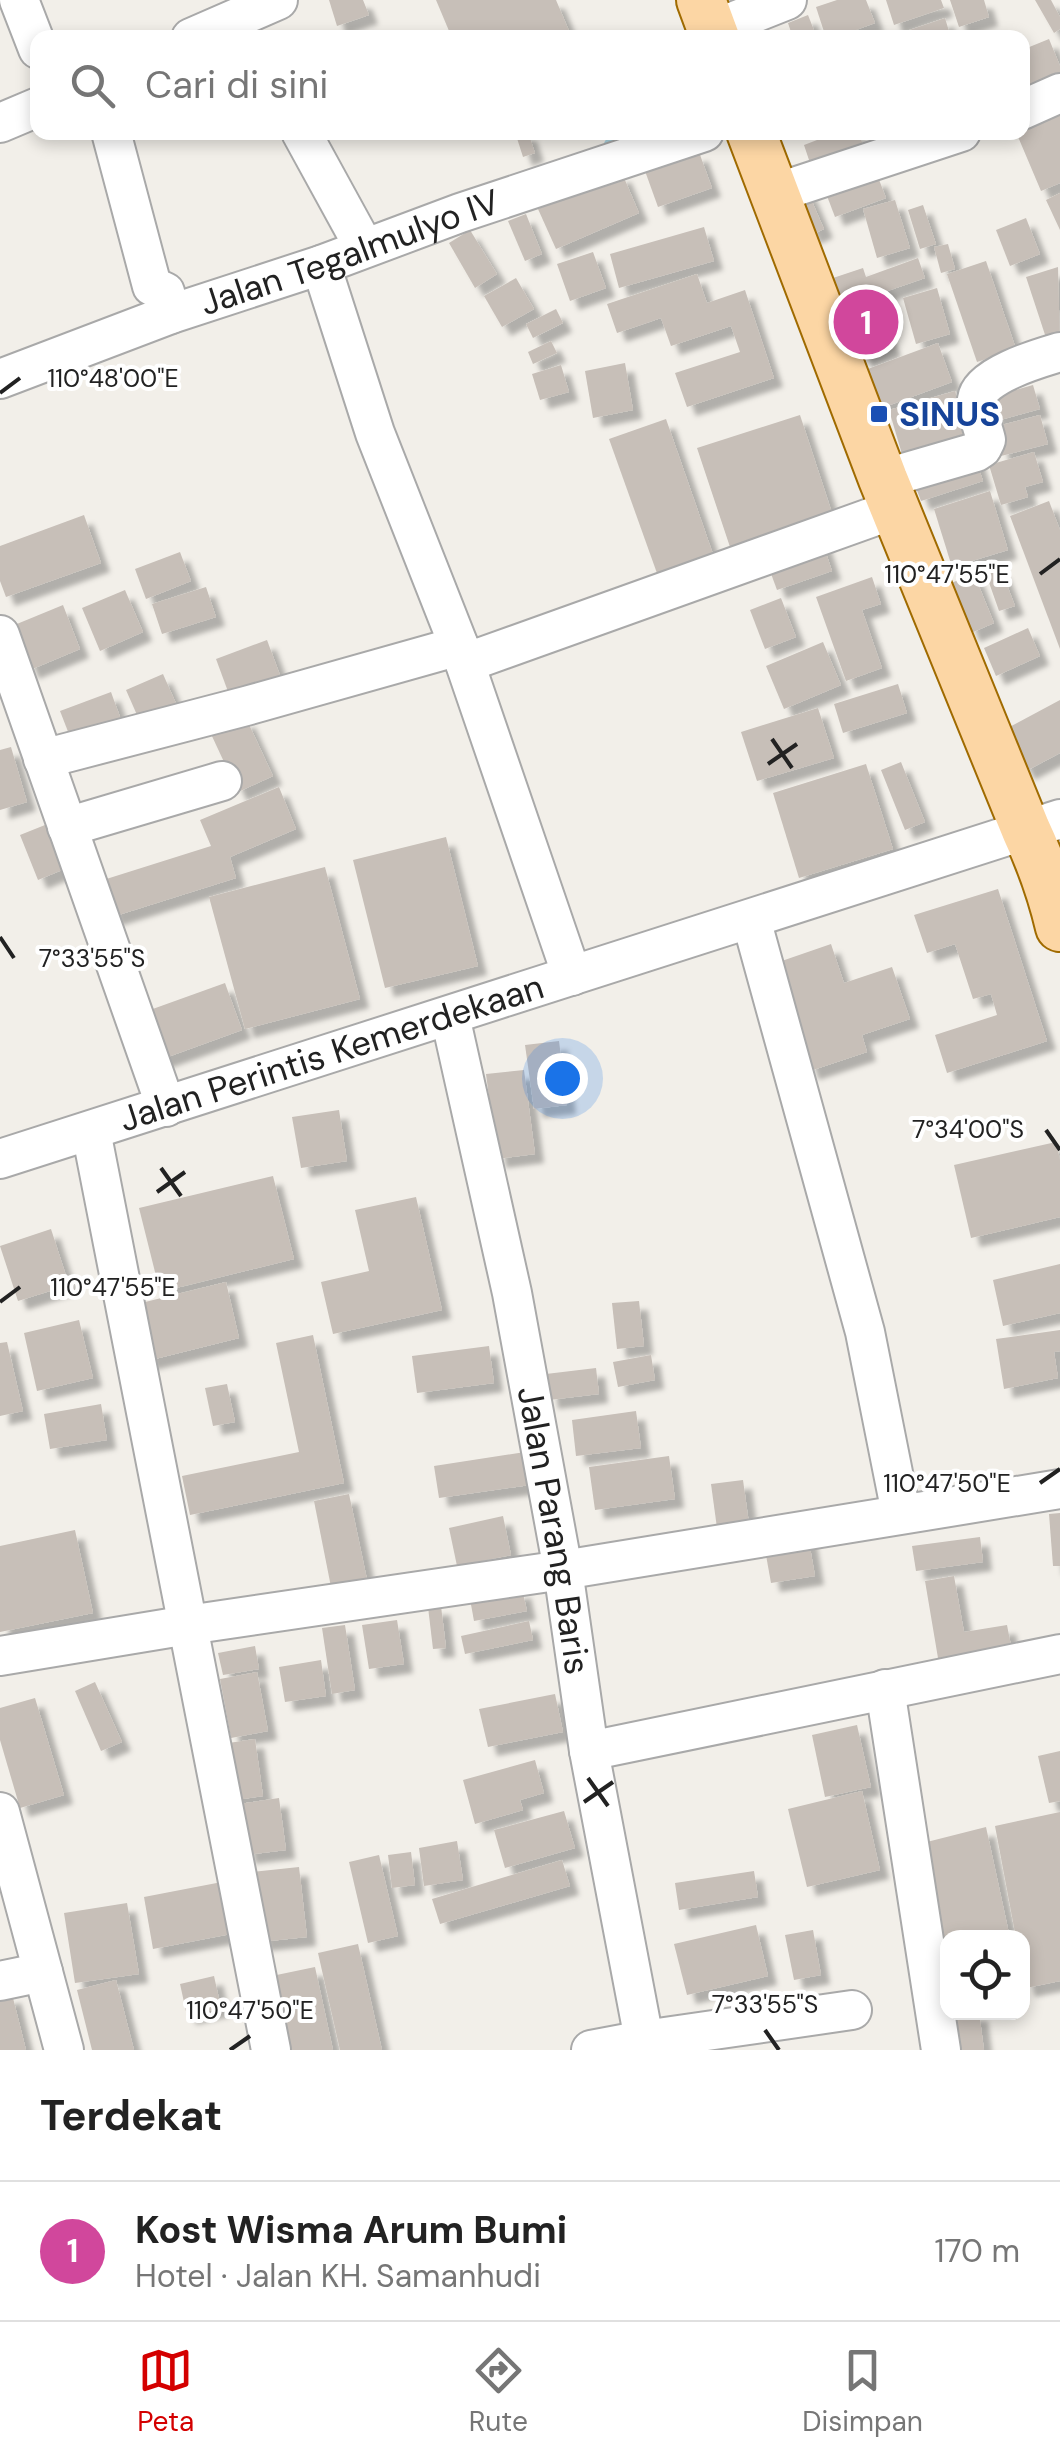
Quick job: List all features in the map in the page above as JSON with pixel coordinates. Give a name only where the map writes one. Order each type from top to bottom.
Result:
[{"type":"main road","points":[[754,140],[889,494],[1043,825],[1047,878],[1060,927]]},
{"type":"street","points":[[19,0],[31,30]]},
{"type":"street","points":[[244,27],[278,0]]},
{"type":"street","points":[[1030,106],[1060,92]]},
{"type":"street","points":[[0,123],[30,110]]},
{"type":"street","points":[[112,140],[152,286],[168,305]]},
{"type":"street","points":[[306,140],[358,238]]},
{"type":"street","name":"Jalan Tegalmulyo IV","points":[[0,379],[168,305],[321,265],[358,238],[460,213],[680,140]]},
{"type":"street","points":[[773,194],[936,140]]},
{"type":"street","points":[[321,265],[376,433],[462,654],[572,976]]},
{"type":"street","points":[[44,760],[462,654],[889,494],[982,448],[986,440],[977,403],[985,384],[1027,362],[1060,352]]},
{"type":"street","points":[[0,634],[32,680],[44,760],[166,1107]]},
{"type":"street","points":[[67,827],[222,781]]},
{"type":"street","name":"Jalan Perintis Kemerdekaan","points":[[0,1160],[1043,825]]},
{"type":"street","points":[[752,919],[865,1332],[901,1513]]},
{"type":"street","name":"Jalan Parang Baris","points":[[450,1016],[512,1293],[562,1570],[589,1750],[645,2045]]},
{"type":"street","points":[[91,1131],[271,2050]]},
{"type":"street","points":[[0,1656],[1060,1489]]},
{"type":"street","points":[[589,1750],[1060,1654]]},
{"type":"street","points":[[884,1689],[941,2050]]},
{"type":"street","points":[[0,1812],[64,2050]]},
{"type":"street","points":[[0,1981],[43,1972]]},
{"type":"street","points":[[591,2050],[645,2045],[852,2010]]},
{"type":"building","points":[[329,0],[363,0],[369,15],[337,26]]},
{"type":"building","points":[[436,0],[556,0],[569,30],[449,30]]},
{"type":"building","points":[[837,0],[866,0],[875,23],[856,30],[823,30],[816,7]]},
{"type":"building","points":[[886,0],[941,0],[944,8],[894,25]]},
{"type":"building","points":[[950,0],[984,0],[989,17],[959,27]]},
{"type":"building","points":[[1035,0],[1051,0],[1060,17],[1060,29],[1054,33]]},
{"type":"building","points":[[808,15],[814,30],[790,30],[788,23]]},
{"type":"building","points":[[945,18],[949,30],[910,30]]},
{"type":"building","points":[[1049,39],[1060,66],[1060,90],[1030,103],[1030,47]]},
{"type":"building","points":[[1060,105],[1060,183],[1041,191],[1019,140],[1030,140],[1030,118]]},
{"type":"building","points":[[518,140],[531,140],[535,153],[523,157]]},
{"type":"building","points":[[817,140],[861,140],[864,147],[811,166],[804,145]]},
{"type":"building","points":[[699,152],[712,188],[658,207],[645,171]]},
{"type":"building","points":[[622,173],[639,213],[556,249],[538,209]]},
{"type":"building","points":[[878,177],[886,198],[835,217],[827,196]]},
{"type":"building","points":[[807,190],[824,229],[811,235],[794,195]]},
{"type":"building","points":[[1060,193],[1060,230],[1046,200]]},
{"type":"building","points":[[895,200],[910,248],[877,258],[863,209]]},
{"type":"building","points":[[923,205],[936,244],[920,249],[908,210]]},
{"type":"building","points":[[526,214],[542,254],[525,261],[508,221]]},
{"type":"building","points":[[1026,218],[1040,254],[1010,266],[996,230]]},
{"type":"building","points":[[704,227],[714,261],[619,288],[610,254]]},
{"type":"building","points":[[470,230],[497,274],[475,288],[449,243]]},
{"type":"building","points":[[948,244],[955,269],[941,273],[934,247]]},
{"type":"building","points":[[593,252],[606,288],[570,301],[557,264]]},
{"type":"building","points":[[918,258],[925,278],[873,296],[892,348],[863,359],[833,278],[863,268],[866,277]]},
{"type":"building","points":[[986,261],[1016,349],[977,362],[947,274]]},
{"type":"building","points":[[1058,267],[1060,351],[1051,353],[1026,277]]},
{"type":"building","points":[[697,274],[707,303],[745,290],[774,378],[687,407],[675,373],[740,352],[731,326],[671,346],[661,318],[617,333],[607,304]]},
{"type":"building","points":[[516,278],[534,309],[502,327],[484,296]]},
{"type":"building","points":[[937,288],[950,334],[916,344],[903,298]]},
{"type":"building","points":[[556,309],[563,323],[533,338],[526,324]]},
{"type":"building","points":[[551,341],[557,353],[533,364],[528,352]]},
{"type":"building","points":[[938,343],[952,382],[879,409],[865,370]]},
{"type":"building","points":[[625,363],[633,410],[593,418],[585,371]]},
{"type":"building","points":[[561,365],[569,392],[540,400],[532,374]]},
{"type":"building","points":[[1033,385],[1040,409],[993,422],[987,398]]},
{"type":"building","points":[[955,391],[971,441],[904,461],[889,410]]},
{"type":"building","points":[[800,415],[834,519],[732,553],[697,448]]},
{"type":"building","points":[[1040,415],[1048,444],[1001,456],[994,427]]},
{"type":"building","points":[[666,419],[714,557],[658,576],[609,439]]},
{"type":"building","points":[[1034,452],[1043,482],[1025,487],[1028,497],[1001,505],[989,465]]},
{"type":"building","points":[[975,456],[983,481],[921,501],[912,477]]},
{"type":"building","points":[[990,491],[1008,550],[952,567],[934,509]]},
{"type":"building","points":[[1049,501],[1060,530],[1060,649],[1010,516]]},
{"type":"building","points":[[84,515],[101,563],[6,597],[0,581],[0,546]]},
{"type":"building","points":[[822,541],[832,571],[777,590],[766,560]]},
{"type":"building","points":[[180,552],[191,581],[146,599],[135,569]]},
{"type":"building","points":[[1001,569],[1015,606],[999,611],[986,574]]},
{"type":"building","points":[[974,574],[994,623],[971,633],[951,583]]},
{"type":"building","points":[[872,577],[881,604],[862,610],[882,668],[846,681],[816,597]]},
{"type":"building","points":[[206,587],[216,617],[162,634],[152,604]]},
{"type":"building","points":[[125,590],[143,632],[100,651],[82,608]]},
{"type":"building","points":[[781,598],[796,637],[765,649],[750,610]]},
{"type":"building","points":[[63,605],[80,649],[30,670],[12,626]]},
{"type":"building","points":[[1028,628],[1040,656],[996,676],[984,648]]},
{"type":"building","points":[[267,640],[281,678],[230,697],[216,659]]},
{"type":"building","points":[[823,642],[841,685],[784,709],[766,666]]},
{"type":"building","points":[[163,674],[178,708],[141,724],[126,690]]},
{"type":"building","points":[[898,684],[907,713],[843,733],[834,704]]},
{"type":"building","points":[[111,692],[124,728],[74,747],[60,711]]},
{"type":"building","points":[[1060,700],[1060,753],[1026,771],[1004,730]]},
{"type":"building","points":[[818,708],[834,758],[757,781],[741,732]]},
{"type":"building","points":[[246,718],[273,776],[238,792],[211,734]]},
{"type":"building","points":[[11,747],[27,802],[0,810],[0,750]]},
{"type":"building","points":[[901,762],[925,822],[905,830],[881,770]]},
{"type":"building","points":[[866,764],[893,849],[799,878],[773,793]]},
{"type":"building","points":[[279,787],[296,829],[230,857],[236,878],[112,917],[100,881],[211,846],[200,820]]},
{"type":"building","points":[[55,821],[74,865],[38,880],[20,835]]},
{"type":"building","points":[[446,837],[478,966],[385,988],[353,860]]},
{"type":"building","points":[[325,867],[360,999],[245,1029],[209,897]]},
{"type":"building","points":[[998,889],[1047,1041],[947,1073],[935,1035],[997,1015],[991,994],[973,999],[955,944],[927,953],[914,915]]},
{"type":"building","points":[[831,944],[844,983],[892,967],[910,1019],[862,1035],[867,1052],[810,1071],[773,964]]},
{"type":"building","points":[[225,983],[242,1030],[154,1062],[136,1015]]},
{"type":"building","points":[[559,1041],[567,1105],[534,1109],[525,1045]]},
{"type":"building","points":[[524,1070],[535,1154],[497,1159],[486,1074]]},
{"type":"building","points":[[339,1110],[347,1161],[301,1168],[292,1117]]},
{"type":"building","points":[[1056,1142],[1060,1160],[1060,1217],[971,1238],[954,1165]]},
{"type":"building","points":[[273,1176],[294,1259],[160,1292],[139,1208]]},
{"type":"building","points":[[416,1197],[442,1310],[333,1334],[321,1282],[369,1271],[355,1210]]},
{"type":"building","points":[[51,1229],[69,1285],[18,1301],[0,1246]]},
{"type":"building","points":[[1060,1264],[1060,1313],[1003,1326],[993,1280]]},
{"type":"building","points":[[226,1282],[239,1338],[147,1361],[133,1305]]},
{"type":"building","points":[[639,1301],[644,1346],[617,1349],[612,1303]]},
{"type":"building","points":[[79,1320],[93,1378],[37,1391],[24,1333]]},
{"type":"building","points":[[1060,1330],[1060,1351],[1054,1352],[1058,1378],[1004,1389],[996,1339]]},
{"type":"building","points":[[313,1335],[344,1483],[190,1515],[182,1476],[299,1452],[276,1343]]},
{"type":"building","points":[[7,1342],[23,1411],[0,1416],[0,1343]]},
{"type":"building","points":[[489,1346],[494,1383],[417,1393],[412,1356]]},
{"type":"building","points":[[651,1355],[655,1380],[618,1387],[613,1362]]},
{"type":"building","points":[[596,1368],[599,1394],[549,1400],[546,1374]]},
{"type":"building","points":[[227,1384],[235,1422],[213,1426],[205,1388]]},
{"type":"building","points":[[101,1404],[107,1440],[50,1449],[44,1414]]},
{"type":"building","points":[[636,1411],[641,1448],[576,1456],[572,1420]]},
{"type":"building","points":[[525,1452],[530,1485],[439,1498],[434,1466]]},
{"type":"building","points":[[669,1456],[675,1499],[595,1510],[589,1467]]},
{"type":"building","points":[[743,1480],[749,1524],[717,1528],[711,1484]]},
{"type":"building","points":[[349,1494],[369,1589],[333,1597],[314,1501]]},
{"type":"building","points":[[1060,1513],[1060,1566],[1053,1566],[1049,1514]]},
{"type":"building","points":[[503,1516],[511,1555],[457,1566],[449,1528]]},
{"type":"building","points":[[75,1530],[93,1613],[0,1632],[0,1546]]},
{"type":"building","points":[[808,1536],[815,1576],[771,1583],[764,1544]]},
{"type":"building","points":[[980,1537],[983,1562],[916,1571],[912,1546]]},
{"type":"building","points":[[954,1576],[964,1632],[1007,1625],[1012,1651],[939,1664],[925,1581]]},
{"type":"building","points":[[522,1589],[527,1611],[474,1621],[470,1599]]},
{"type":"building","points":[[441,1606],[446,1648],[433,1649],[428,1607]]},
{"type":"building","points":[[397,1620],[404,1664],[369,1669],[362,1625]]},
{"type":"building","points":[[529,1621],[533,1640],[465,1654],[461,1636]]},
{"type":"building","points":[[345,1625],[355,1690],[332,1694],[322,1628]]},
{"type":"building","points":[[255,1646],[259,1669],[223,1675],[218,1653]]},
{"type":"building","points":[[321,1660],[326,1696],[285,1702],[279,1667]]},
{"type":"building","points":[[257,1672],[268,1731],[231,1738],[220,1679]]},
{"type":"building","points":[[95,1682],[122,1742],[101,1751],[75,1691]]},
{"type":"building","points":[[555,1694],[563,1732],[488,1747],[479,1709]]},
{"type":"building","points":[[35,1698],[64,1795],[20,1808],[0,1740],[0,1708]]},
{"type":"building","points":[[857,1725],[871,1787],[825,1797],[812,1735]]},
{"type":"building","points":[[255,1739],[263,1796],[230,1801],[222,1744]]},
{"type":"building","points":[[1060,1751],[1060,1801],[1049,1803],[1038,1756]]},
{"type":"building","points":[[535,1760],[544,1793],[520,1800],[523,1810],[475,1824],[463,1780]]},
{"type":"building","points":[[862,1791],[880,1870],[807,1887],[788,1809]]},
{"type":"building","points":[[279,1798],[286,1850],[246,1855],[239,1804]]},
{"type":"building","points":[[564,1811],[575,1848],[505,1868],[494,1830]]},
{"type":"building","points":[[1060,1812],[1060,1981],[1030,1987],[1030,1930],[1014,1930],[995,1826]]},
{"type":"building","points":[[986,1827],[1008,1930],[940,1930],[940,1962],[915,1845]]},
{"type":"building","points":[[457,1841],[463,1880],[424,1886],[419,1848]]},
{"type":"building","points":[[411,1852],[415,1885],[392,1888],[388,1855]]},
{"type":"building","points":[[379,1855],[398,1936],[368,1943],[349,1862]]},
{"type":"building","points":[[562,1860],[570,1886],[440,1924],[432,1899]]},
{"type":"building","points":[[299,1867],[307,1937],[260,1942],[252,1872]]},
{"type":"building","points":[[754,1871],[758,1897],[679,1910],[675,1883]]},
{"type":"building","points":[[227,1881],[236,1933],[153,1949],[144,1897]]},
{"type":"building","points":[[127,1903],[139,1974],[75,1983],[64,1913]]},
{"type":"building","points":[[756,1925],[768,1976],[687,1995],[674,1944]]},
{"type":"building","points":[[813,1930],[821,1975],[794,1980],[785,1935]]},
{"type":"building","points":[[358,1944],[382,2050],[340,2050],[318,1953]]},
{"type":"building","points":[[315,1967],[333,2050],[282,2050],[267,1977]]},
{"type":"building","points":[[214,1976],[221,2008],[187,2016],[180,1984]]},
{"type":"building","points":[[116,1980],[134,2050],[92,2050],[77,1990]]},
{"type":"building","points":[[12,1994],[26,2050],[0,2050],[0,1997]]},
{"type":"building","points":[[946,2020],[980,2020],[984,2050],[950,2050]]},
{"type":"waterway","points":[[609,144],[620,140]]},
{"type":"place","name":"Kost Wisma Arum Bumi","points":[[866,322]]},
{"type":"place","name":"SINUS","points":[[879,414]]}]
